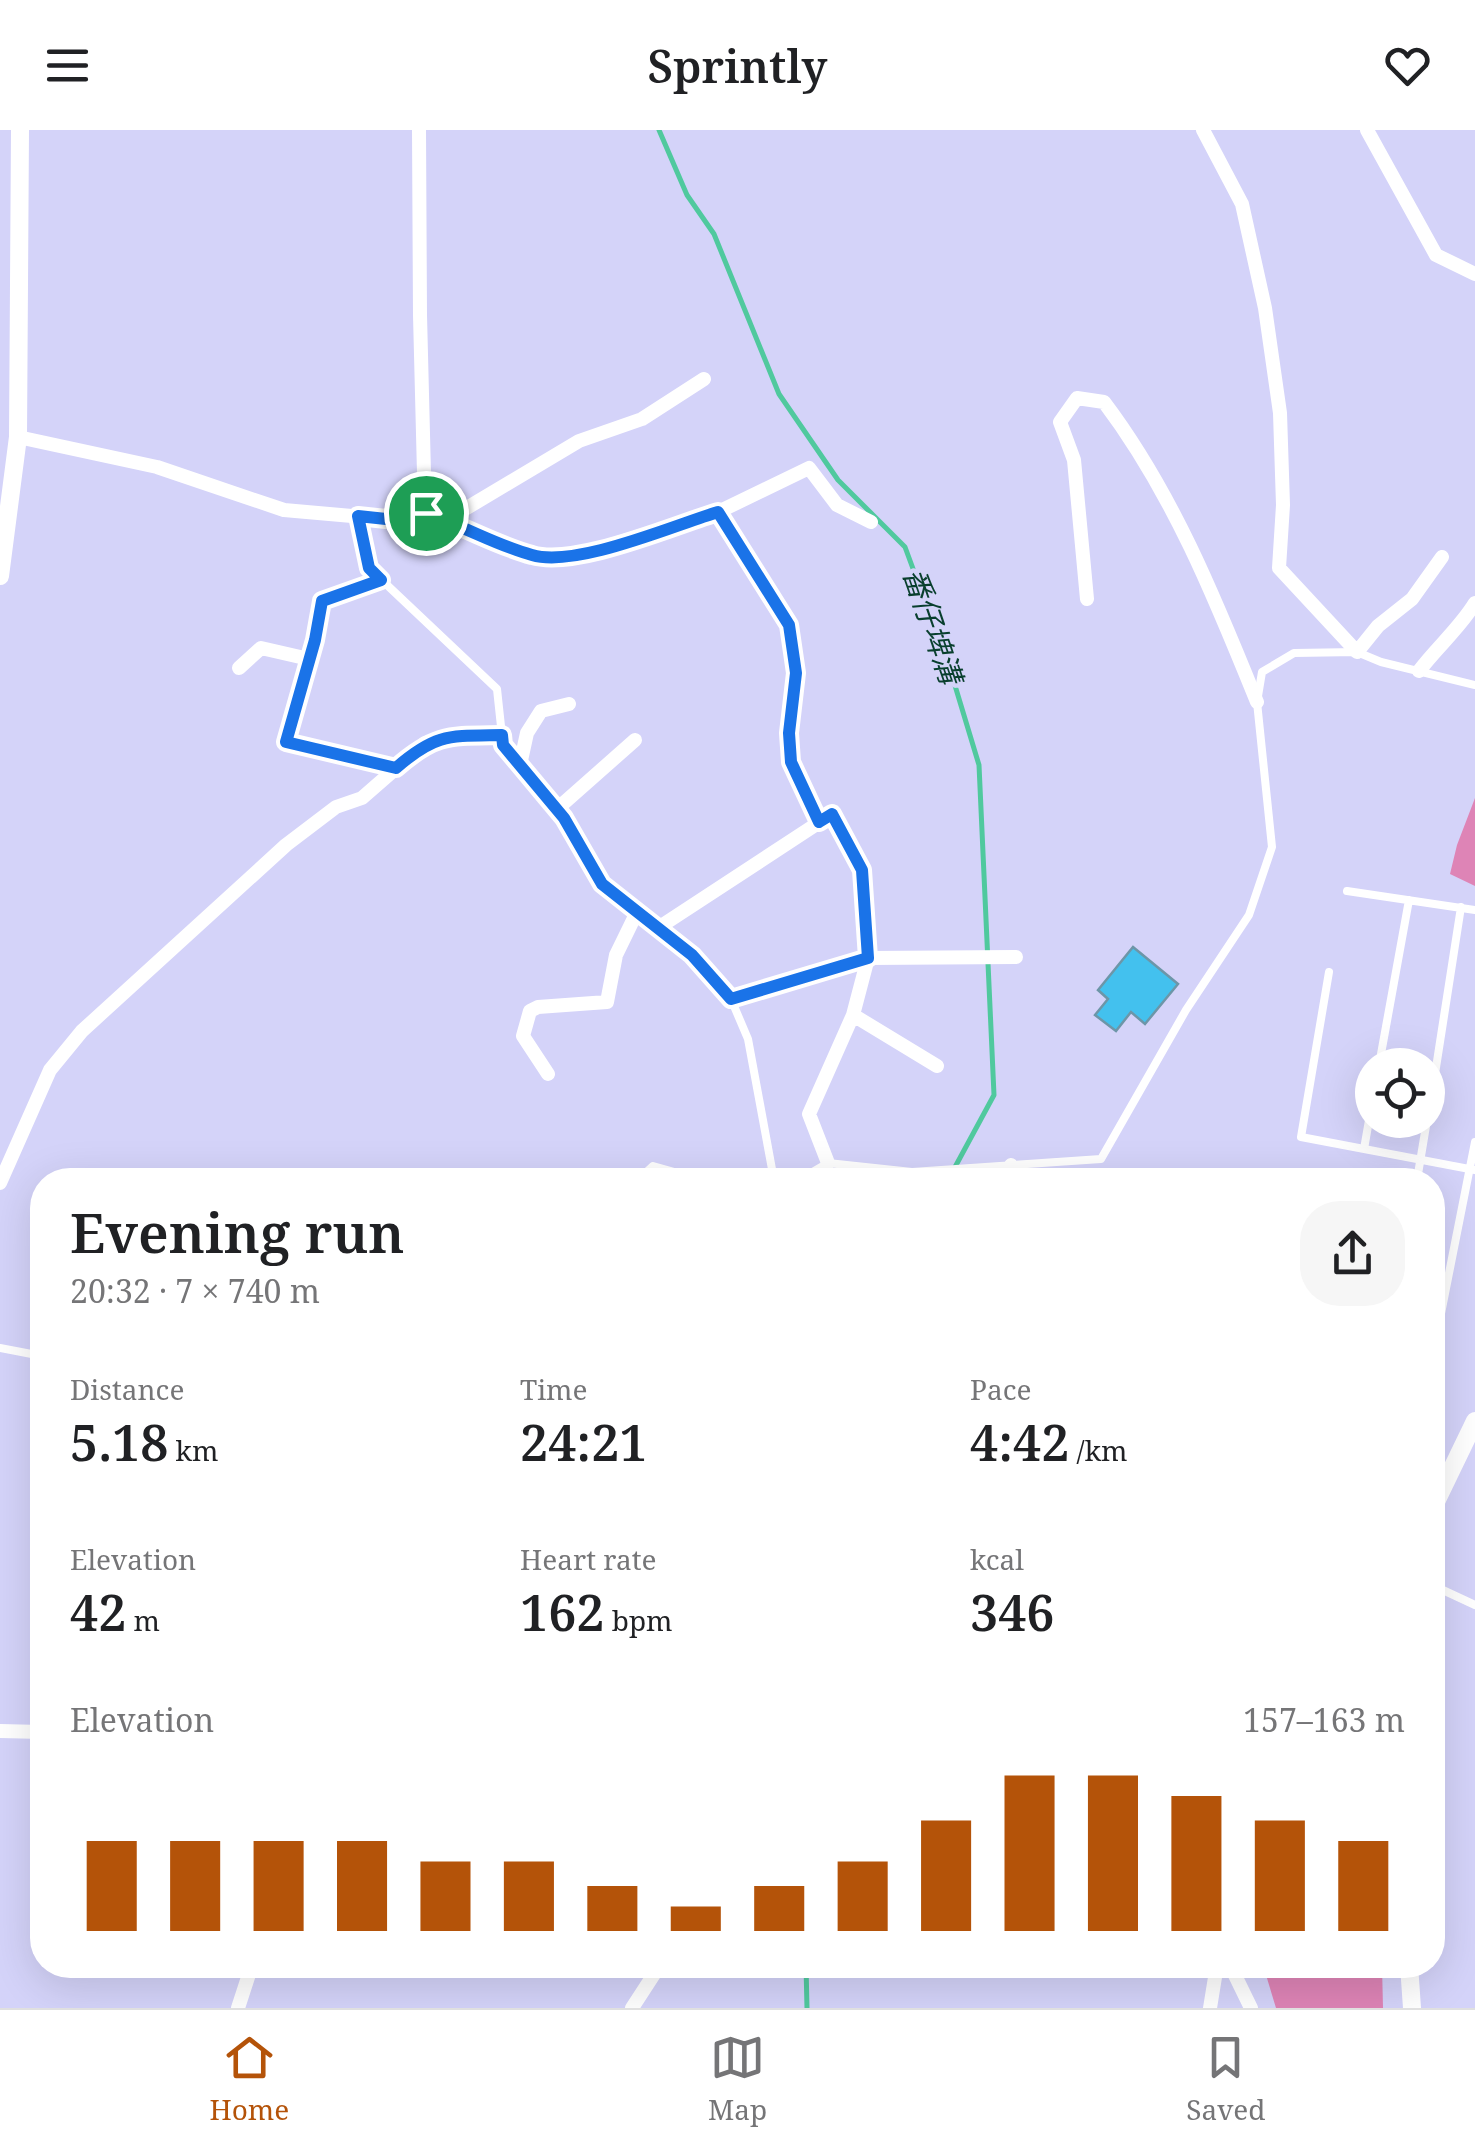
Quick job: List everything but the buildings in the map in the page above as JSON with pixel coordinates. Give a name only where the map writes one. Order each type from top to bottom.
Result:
[{"type":"street","points":[[0,576],[18,437],[9,397],[20,130]]},
{"type":"street","points":[[419,130],[426,513]]},
{"type":"street","points":[[1203,130],[1242,204],[1265,308],[1280,413],[1284,505],[1279,568],[1357,652],[1378,626],[1412,599],[1442,557]]},
{"type":"street","points":[[1366,130],[1436,254],[1475,274]]},
{"type":"street","points":[[18,437],[157,467],[284,510],[386,519],[402,510],[426,513],[466,509],[579,441],[642,419],[704,379]]},
{"type":"street","points":[[1087,598],[1074,460],[1060,422],[1076,398],[1104,402],[1128,435],[1205,574],[1257,702]]},
{"type":"street","points":[[426,513],[535,556],[569,558],[718,512],[810,468],[838,505],[871,522]]},
{"type":"street","points":[[718,512],[789,625],[796,673],[789,733],[791,762],[819,822]]},
{"type":"street","points":[[381,580],[322,601],[286,742],[396,768]]},
{"type":"street","points":[[1418,672],[1461,627],[1475,603]]},
{"type":"street","points":[[239,668],[261,648],[309,660]]},
{"type":"street","points":[[520,765],[527,733],[541,711],[570,704]]},
{"type":"street","points":[[0,1183],[50,1070],[82,1032],[286,845],[336,807],[362,798],[425,743],[460,736],[502,735]]},
{"type":"street","points":[[556,809],[635,740]]},
{"type":"street","points":[[658,928],[832,814],[862,870],[868,958],[853,1015],[809,1114],[828,1163]]},
{"type":"street","points":[[548,1074],[524,1036],[530,1012],[606,1002],[616,955],[638,912]]},
{"type":"street","points":[[731,999],[868,958],[1016,957]]},
{"type":"street","points":[[853,1015],[937,1066]]},
{"type":"street","points":[[1445,1483],[1475,1421]]},
{"type":"street","points":[[0,1731],[30,1732]]},
{"type":"street","points":[[238,2008],[248,1978]]},
{"type":"street","points":[[632,2008],[652,1978]]},
{"type":"street","points":[[1210,2008],[1215,1978]]},
{"type":"street","points":[[1236,1978],[1251,2008]]},
{"type":"street","points":[[1409,1978],[1412,2008]]},
{"type":"lane","points":[[358,516],[369,568],[497,689],[503,745],[556,809],[602,884],[692,955],[731,999],[748,1039],[772,1168]]},
{"type":"lane","points":[[1044,1168],[1102,1159],[1186,1010],[1249,915],[1272,848],[1257,702],[1262,672],[1294,653],[1357,652],[1381,662],[1475,685]]},
{"type":"lane","points":[[1346,891],[1475,910]]},
{"type":"lane","points":[[1382,1048],[1408,900]]},
{"type":"lane","points":[[1439,1048],[1462,907]]},
{"type":"lane","points":[[1329,972],[1301,1137],[1472,1170]]},
{"type":"lane","points":[[1364,1150],[1366,1138]]},
{"type":"lane","points":[[1419,1168],[1424,1138]]},
{"type":"lane","points":[[1445,1298],[1475,1142]]},
{"type":"lane","points":[[820,1168],[828,1163],[875,1168]]},
{"type":"lane","points":[[0,1348],[30,1354]]},
{"type":"lane","points":[[1445,1591],[1475,1605]]},
{"type":"shaded area","points":[[1475,798],[1475,886],[1450,874]]},
{"type":"shaded area","points":[[1267,1978],[1382,1978],[1383,2008],[1276,2008]]},
{"type":"waterway","name":"番仔埤溝","points":[[659,130],[687,195],[714,234],[779,394],[838,480],[905,547],[950,669],[979,765],[994,1095],[954,1168]]},
{"type":"waterway","name":"番仔埤溝","points":[[806,1978],[807,2008]]},
{"type":"route","points":[[402,510],[426,513],[535,556],[569,558],[718,512],[789,625],[796,673],[789,733],[791,762],[819,822],[832,814],[862,870],[868,958],[731,999],[692,955],[602,884],[564,818],[503,745],[502,735],[460,736],[425,743],[396,768],[286,742],[322,601],[381,580],[369,568],[358,516],[386,519],[402,510]]}]
